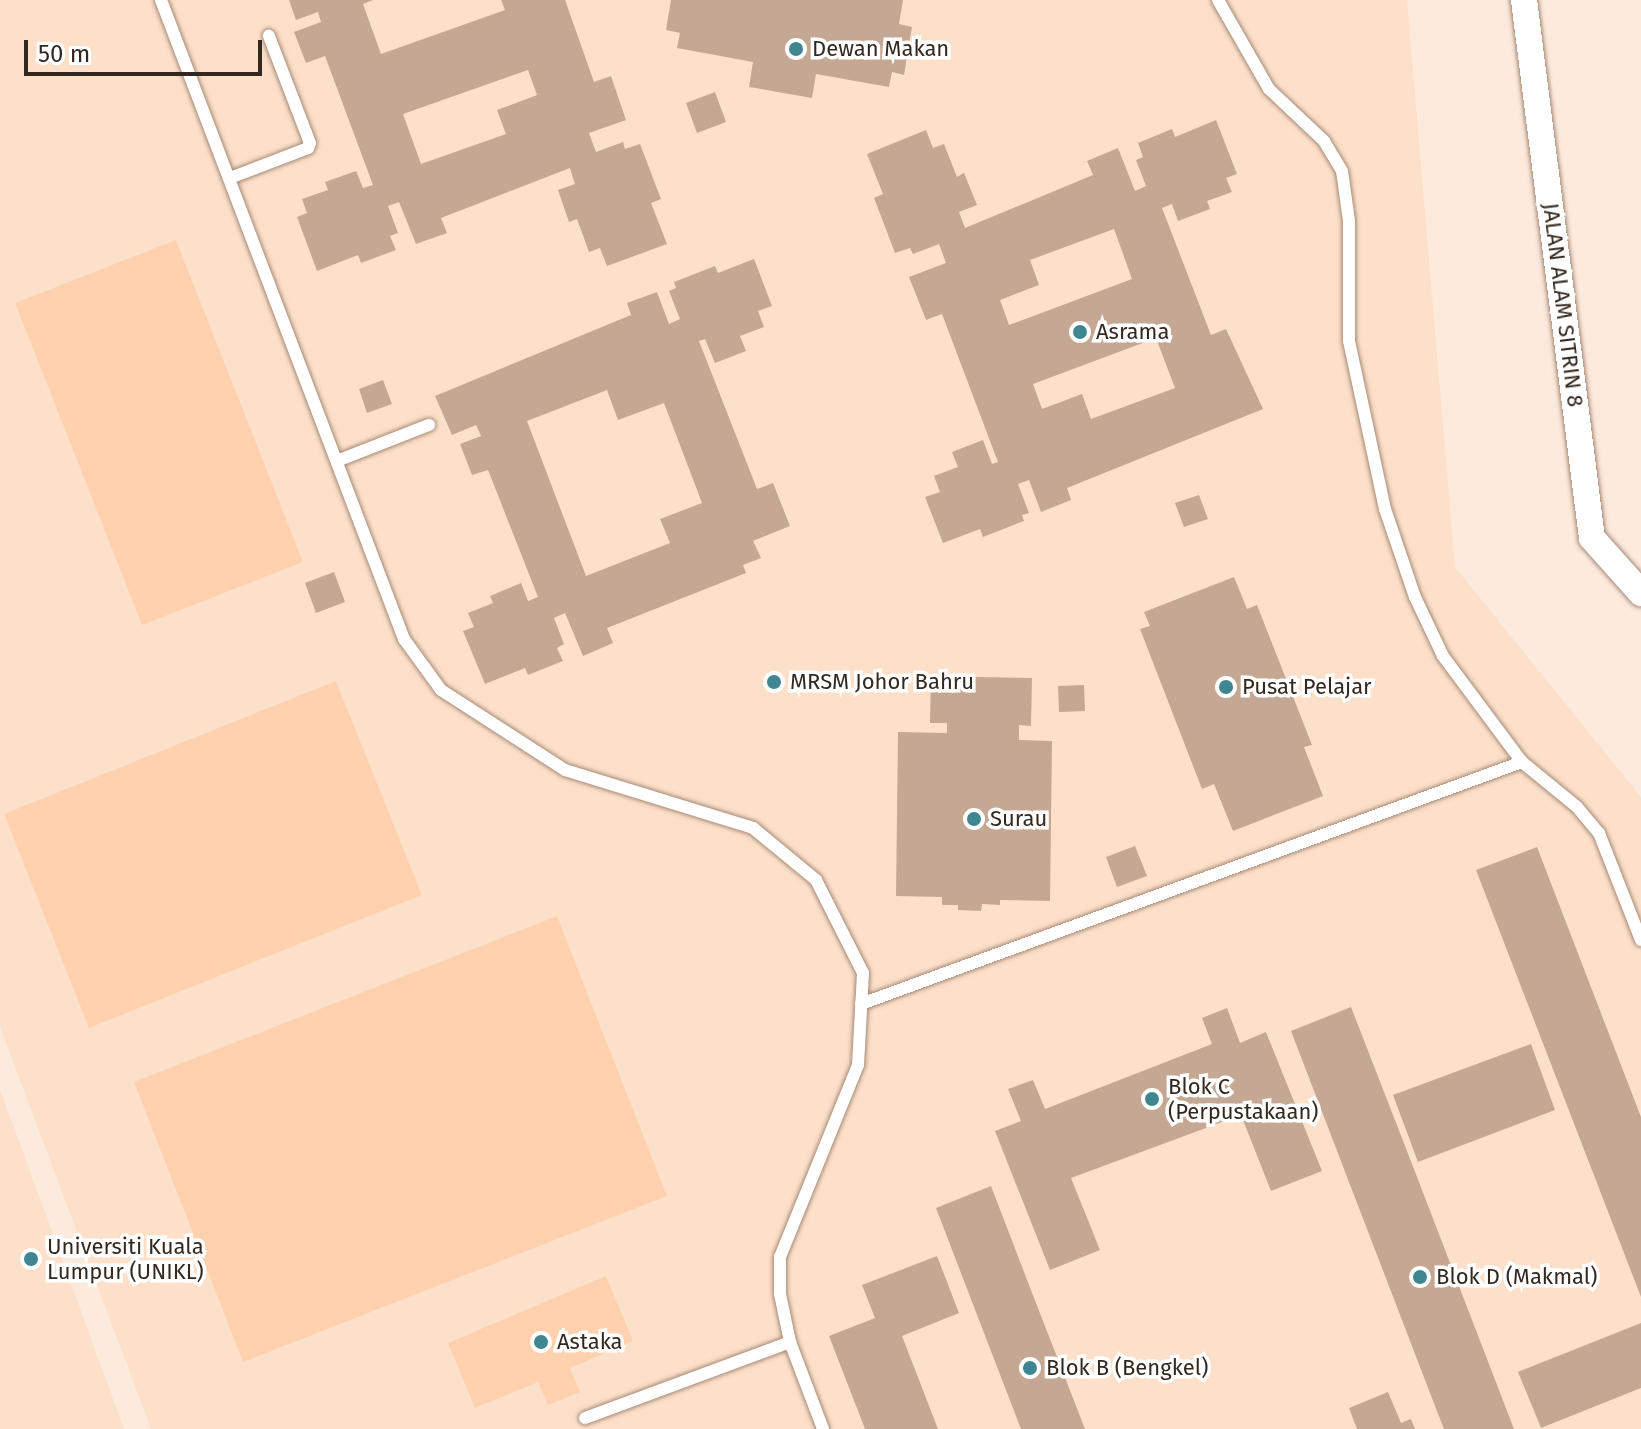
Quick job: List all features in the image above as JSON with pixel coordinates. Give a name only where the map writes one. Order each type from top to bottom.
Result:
[{"type":"street","name":"JALAN ALAM SITRIN 8","points":[[1524,0],[1592,538],[1641,593]]},
{"type":"lane","points":[[161,0],[404,639],[441,690],[565,770],[753,828],[816,880],[863,973],[858,1065],[780,1257],[780,1294],[790,1342],[823,1429]]},
{"type":"lane","points":[[1218,0],[1269,89],[1324,141],[1342,171],[1349,221],[1349,341],[1385,509],[1415,597],[1443,656],[1522,762],[1577,807],[1599,833],[1641,940]]},
{"type":"lane","points":[[230,178],[308,148],[310,143],[269,36]]},
{"type":"lane","points":[[337,461],[429,425]]},
{"type":"lane","points":[[861,1004],[1522,762]]},
{"type":"lane","points":[[585,1418],[790,1342]]},
{"type":"shaded area","name":"MRSM Johor Bahru","points":[[0,0],[1407,0],[1455,567],[1641,797],[1641,1429],[151,1429],[0,1027]]},
{"type":"shaded area","points":[[176,240],[303,562],[142,625],[15,303]]},
{"type":"shaded area","points":[[336,681],[422,895],[89,1028],[4,814]]},
{"type":"shaded area","points":[[557,916],[667,1196],[243,1362],[134,1082]]},
{"type":"shaded area","name":"Universiti Kuala Lumpur (UNIKL)","points":[[0,1089],[124,1429],[0,1429]]},
{"type":"shaded area","name":"Astaka","points":[[606,1276],[633,1341],[570,1368],[580,1392],[548,1405],[538,1382],[475,1408],[448,1343]]},
{"type":"building","points":[[289,0],[373,0],[363,4],[381,54],[505,10],[501,0],[565,0],[594,82],[611,76],[626,120],[589,133],[596,152],[623,142],[625,149],[640,144],[661,199],[651,203],[667,244],[607,266],[600,248],[589,252],[577,219],[569,222],[558,190],[575,184],[570,168],[441,218],[447,233],[416,244],[399,202],[388,206],[398,233],[390,236],[396,250],[361,263],[358,255],[317,271],[297,217],[307,213],[302,199],[328,190],[325,182],[356,171],[363,188],[373,185],[325,56],[306,63],[294,32],[321,22],[318,12],[296,20]],"holes":[[[528,70],[537,95],[497,110],[506,134],[421,164],[403,114]]]},
{"type":"building","name":"Dewan Makan","points":[[671,0],[903,0],[899,24],[912,27],[904,75],[892,72],[889,87],[816,74],[812,98],[749,87],[753,62],[677,48],[680,33],[666,30]]},
{"type":"building","points":[[715,92],[726,122],[697,133],[686,103]]},
{"type":"building","name":"Asrama","points":[[1216,120],[1237,174],[1226,178],[1232,192],[1207,201],[1210,209],[1178,221],[1172,204],[1162,208],[1211,335],[1226,329],[1263,409],[1067,488],[1071,500],[1041,512],[1029,480],[1018,484],[1029,513],[1022,515],[1024,521],[983,537],[980,529],[943,543],[925,497],[940,492],[934,476],[958,467],[952,452],[983,440],[992,464],[998,462],[942,314],[926,320],[909,277],[946,263],[939,244],[913,254],[910,248],[895,253],[874,198],[883,194],[867,154],[926,130],[933,148],[944,144],[957,177],[964,173],[977,205],[959,212],[965,228],[1093,175],[1087,161],[1118,148],[1135,191],[1146,186],[1136,160],[1143,157],[1138,143],[1172,129],[1175,137]],"holes":[[[1114,229],[1132,279],[1009,325],[1000,300],[1039,285],[1030,260]],[[1156,338],[1175,388],[1091,419],[1082,394],[1042,409],[1033,384]]]},
{"type":"building","points":[[754,259],[772,306],[758,311],[764,327],[740,336],[746,351],[715,363],[705,339],[699,341],[757,489],[773,483],[790,526],[753,541],[761,558],[743,565],[746,573],[607,628],[613,643],[583,656],[565,613],[554,618],[564,644],[557,648],[563,661],[528,675],[525,668],[485,684],[463,631],[474,627],[468,613],[493,603],[490,596],[521,583],[528,601],[538,597],[488,470],[472,475],[460,444],[481,436],[476,425],[452,435],[435,396],[631,315],[627,303],[657,292],[669,324],[680,319],[669,291],[676,288],[674,282],[715,266],[718,273]],"holes":[[[607,390],[618,420],[664,403],[702,503],[660,519],[670,543],[586,576],[527,421]]]},
{"type":"building","points":[[383,380],[392,404],[367,413],[359,389]]},
{"type":"building","points":[[1199,495],[1208,519],[1184,527],[1175,503]]},
{"type":"building","points":[[334,572],[345,602],[316,613],[305,583]]},
{"type":"building","name":"Pusat Pelajar","points":[[1234,577],[1247,609],[1257,605],[1312,745],[1304,747],[1323,796],[1233,831],[1214,784],[1202,789],[1140,629],[1150,626],[1144,612]]},
{"type":"building","name":"Surau","points":[[931,676],[1032,678],[1031,726],[1019,725],[1019,740],[1052,741],[1050,901],[1000,900],[1000,905],[982,904],[981,911],[958,910],[958,905],[942,905],[942,897],[896,896],[898,732],[947,733],[947,723],[930,723]]},
{"type":"building","points":[[1084,685],[1085,711],[1059,712],[1058,686]]},
{"type":"building","points":[[1135,846],[1147,876],[1117,887],[1106,857]]},
{"type":"building","name":"Blok D (Makmal)","points":[[1537,847],[1641,1117],[1641,1297],[1476,870]]},
{"type":"building","name":"Blok D (Makmal)","points":[[1351,1007],[1514,1429],[1444,1429],[1435,1406],[1291,1031]]},
{"type":"building","points":[[1227,1008],[1240,1043],[1266,1032],[1322,1171],[1271,1191],[1241,1115],[1071,1178],[1100,1250],[1050,1270],[995,1131],[1021,1121],[1008,1089],[1033,1080],[1045,1109],[1212,1044],[1202,1018]]},
{"type":"building","points":[[1531,1044],[1555,1110],[1418,1162],[1393,1095]]},
{"type":"building","name":"Blok B (Bengkel)","points":[[991,1186],[1085,1429],[1021,1429],[936,1208]]},
{"type":"building","points":[[937,1256],[959,1313],[902,1336],[938,1429],[865,1429],[829,1336],[875,1318],[862,1285]]},
{"type":"building","name":"Blok D (Makmal)","points":[[1641,1323],[1641,1388],[1541,1428],[1518,1372]]},
{"type":"building","points":[[1388,1392],[1401,1423],[1411,1419],[1415,1429],[1357,1429],[1349,1408]]},
{"type":"place","name":"Dewan Makan","points":[[796,49]]},
{"type":"place","name":"Asrama","points":[[1080,332]]},
{"type":"place","name":"MRSM Johor Bahru","points":[[774,682]]},
{"type":"place","name":"Pusat Pelajar","points":[[1226,687]]},
{"type":"place","name":"Surau","points":[[974,819]]},
{"type":"place","name":"Blok C (Perpustakaan)","points":[[1152,1099]]},
{"type":"place","name":"Universiti Kuala Lumpur (UNIKL)","points":[[31,1259]]},
{"type":"place","name":"Blok D (Makmal)","points":[[1420,1277]]},
{"type":"place","name":"Astaka","points":[[541,1342]]},
{"type":"place","name":"Blok B (Bengkel)","points":[[1030,1368]]}]
